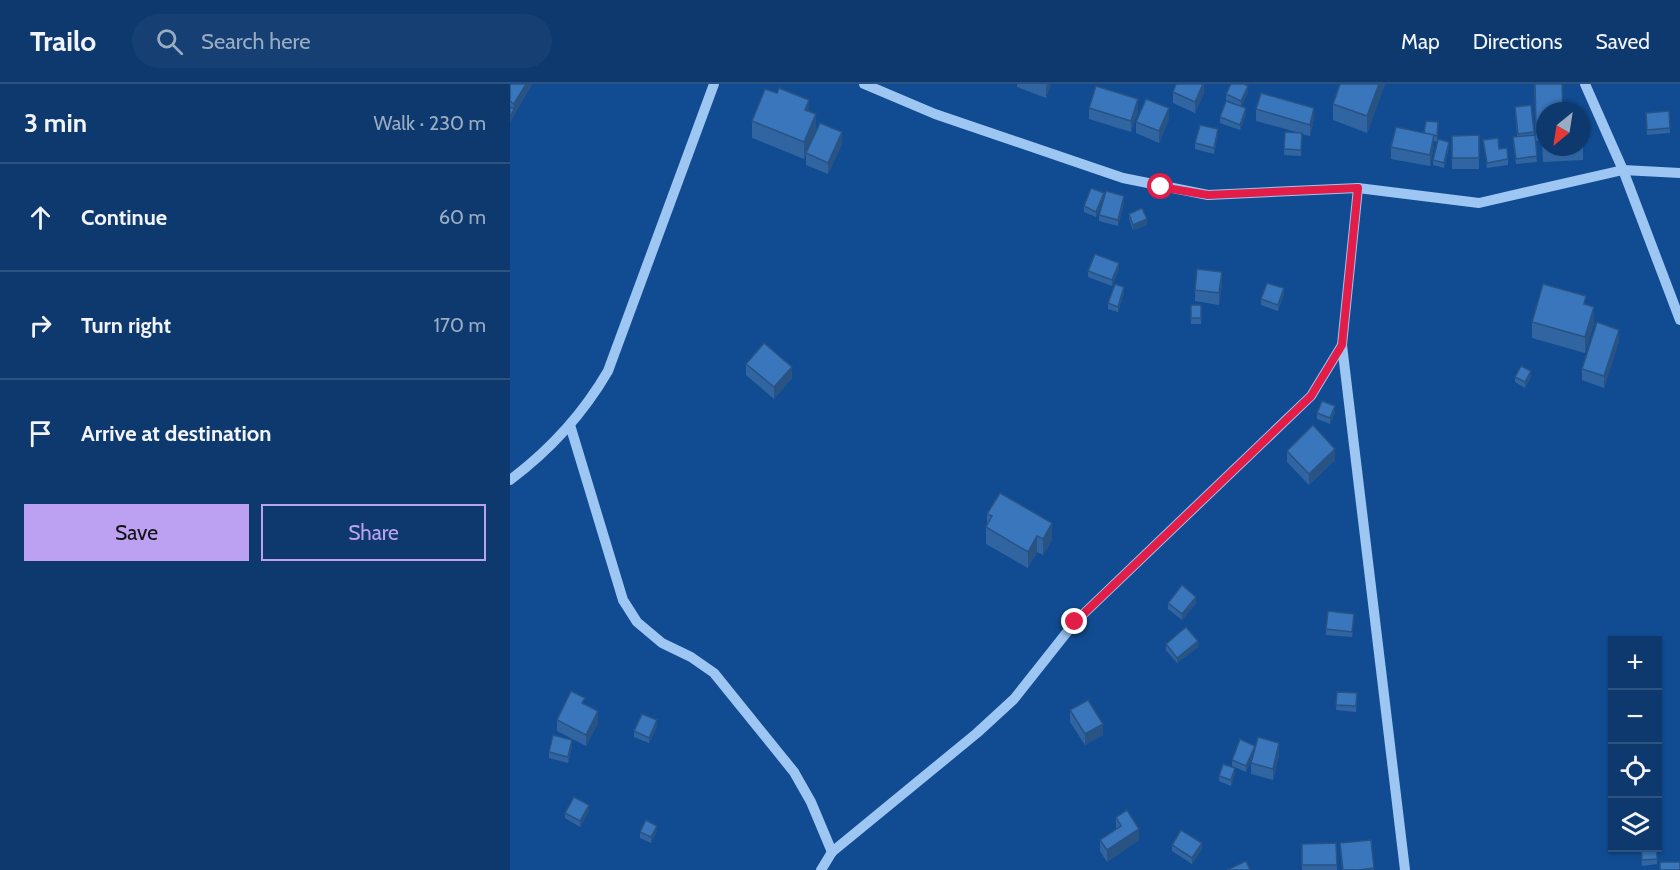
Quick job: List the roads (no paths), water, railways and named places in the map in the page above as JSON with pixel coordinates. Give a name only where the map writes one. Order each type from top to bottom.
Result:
[{"type":"street","points":[[510,480],[527,467],[570,425],[590,401],[608,371],[714,84]]},
{"type":"street","points":[[864,84],[935,114],[1123,177],[1161,187],[1208,195],[1358,188],[1479,203],[1623,170],[1680,173]]},
{"type":"street","points":[[1585,84],[1623,170],[1680,320]]},
{"type":"street","points":[[1358,188],[1342,345],[1405,870]]},
{"type":"street","points":[[821,870],[832,852],[978,733],[1014,699],[1075,622],[1311,396],[1342,345]]},
{"type":"street","points":[[570,425],[623,600],[637,622],[662,643],[691,657],[714,673],[794,772],[811,802],[832,852]]}]
